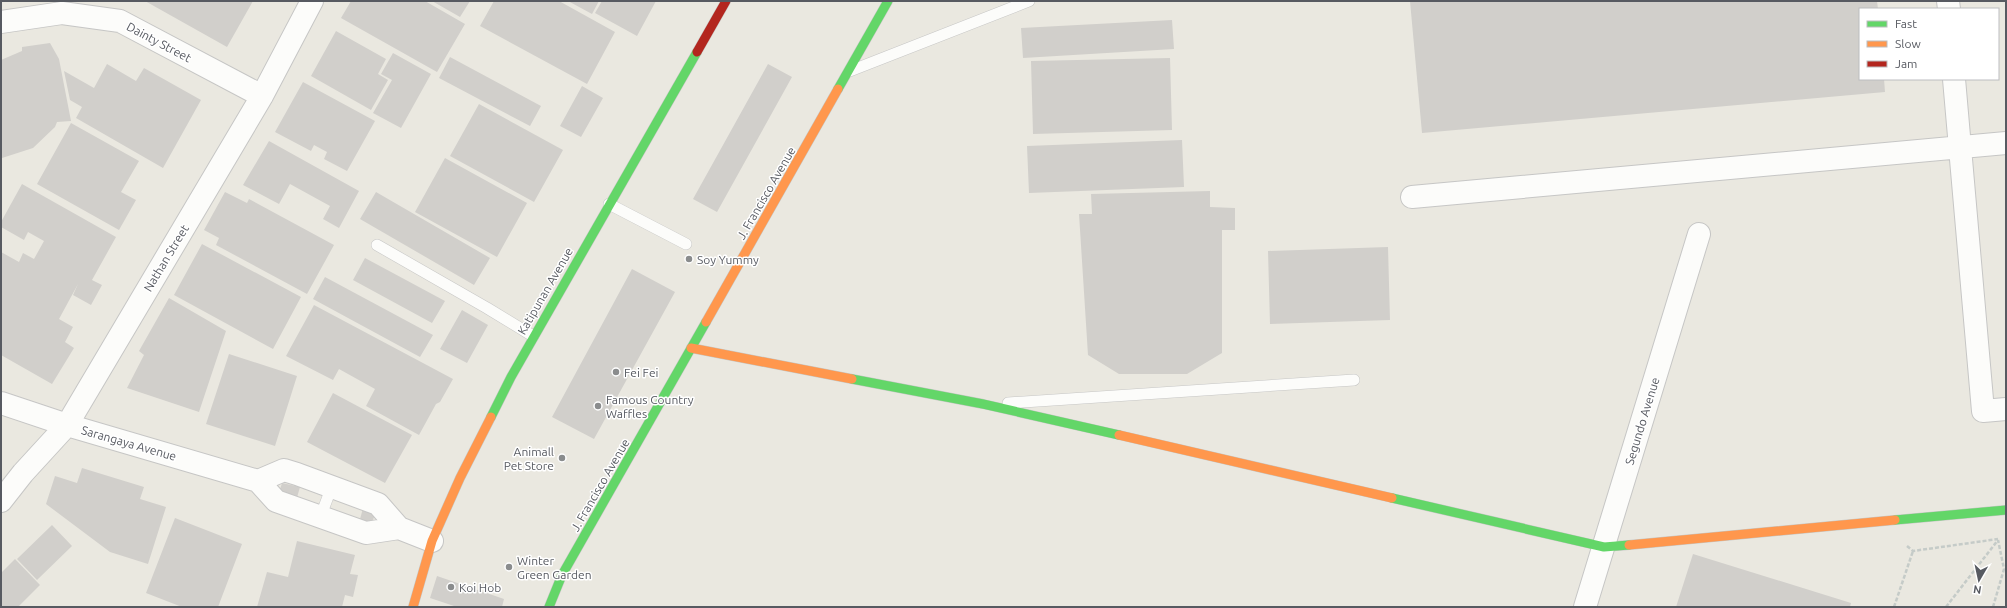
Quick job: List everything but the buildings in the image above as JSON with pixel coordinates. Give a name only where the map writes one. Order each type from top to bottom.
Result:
[{"type":"street","name":"Nathan Street","points":[[1,501],[23,473],[67,425],[262,96],[312,1]]},
{"type":"street","name":"Katipunan Avenue","points":[[413,607],[432,540],[460,478],[533,336],[726,1]]},
{"type":"street","name":"J. Francisco Avenue","points":[[549,607],[562,576],[888,1]]},
{"type":"street","name":"Dainty Street","points":[[1,22],[62,12],[120,21],[262,96]]},
{"type":"street","points":[[1954,80],[1983,411],[2006,409]]},
{"type":"street","points":[[1412,197],[1959,146],[2006,143]]},
{"type":"street","name":"Segundo Avenue","points":[[1586,607],[1699,234]]},
{"type":"street","points":[[691,348],[983,404],[1604,547],[2006,510]]},
{"type":"street","name":"Sarangaya Avenue","points":[[1,403],[67,425],[258,481]]},
{"type":"street","points":[[399,528],[378,504],[332,486],[284,470],[258,481],[276,501],[320,518],[366,533],[399,528],[432,540]]},
{"type":"lane","points":[[848,72],[1029,1]]},
{"type":"lane","points":[[609,204],[686,244]]},
{"type":"lane","points":[[377,245],[493,311],[533,336]]},
{"type":"lane","points":[[983,404],[1354,380]]},
{"type":"lane","points":[[320,518],[332,486]]},
{"type":"path","points":[[1905,544],[1913,551],[1998,539]]},
{"type":"path","points":[[1946,607],[1998,539]]},
{"type":"path","points":[[1993,607],[2004,569],[1998,539]]},
{"type":"path","points":[[1894,607],[1913,551]]},
{"type":"traffic: fast","points":[[838,89],[888,1]]},
{"type":"traffic: fast","points":[[491,417],[511,377],[697,52]]},
{"type":"traffic: fast","points":[[549,607],[562,575],[706,322]]},
{"type":"traffic: fast","points":[[852,379],[983,404],[1119,435]]},
{"type":"traffic: fast","points":[[1392,498],[1604,547],[1629,545]]},
{"type":"traffic: fast","points":[[1895,520],[2006,510]]},
{"type":"traffic: slow","points":[[706,322],[838,89]]},
{"type":"traffic: slow","points":[[691,348],[852,379]]},
{"type":"traffic: slow","points":[[413,607],[432,541],[460,478],[491,417]]},
{"type":"traffic: slow","points":[[1119,435],[1392,498]]},
{"type":"traffic: slow","points":[[1629,545],[1895,520]]},
{"type":"traffic: jam","points":[[697,52],[726,1]]},
{"type":"place","name":"Soy Yummy","points":[[689,259]]},
{"type":"place","name":"Fei Fei","points":[[616,372]]},
{"type":"place","name":"Famous Country Waffles","points":[[598,406]]},
{"type":"place","name":"Animall Pet Store","points":[[562,458]]},
{"type":"place","name":"Winter Green Garden","points":[[509,567]]},
{"type":"place","name":"Koi Hob","points":[[451,587]]}]
